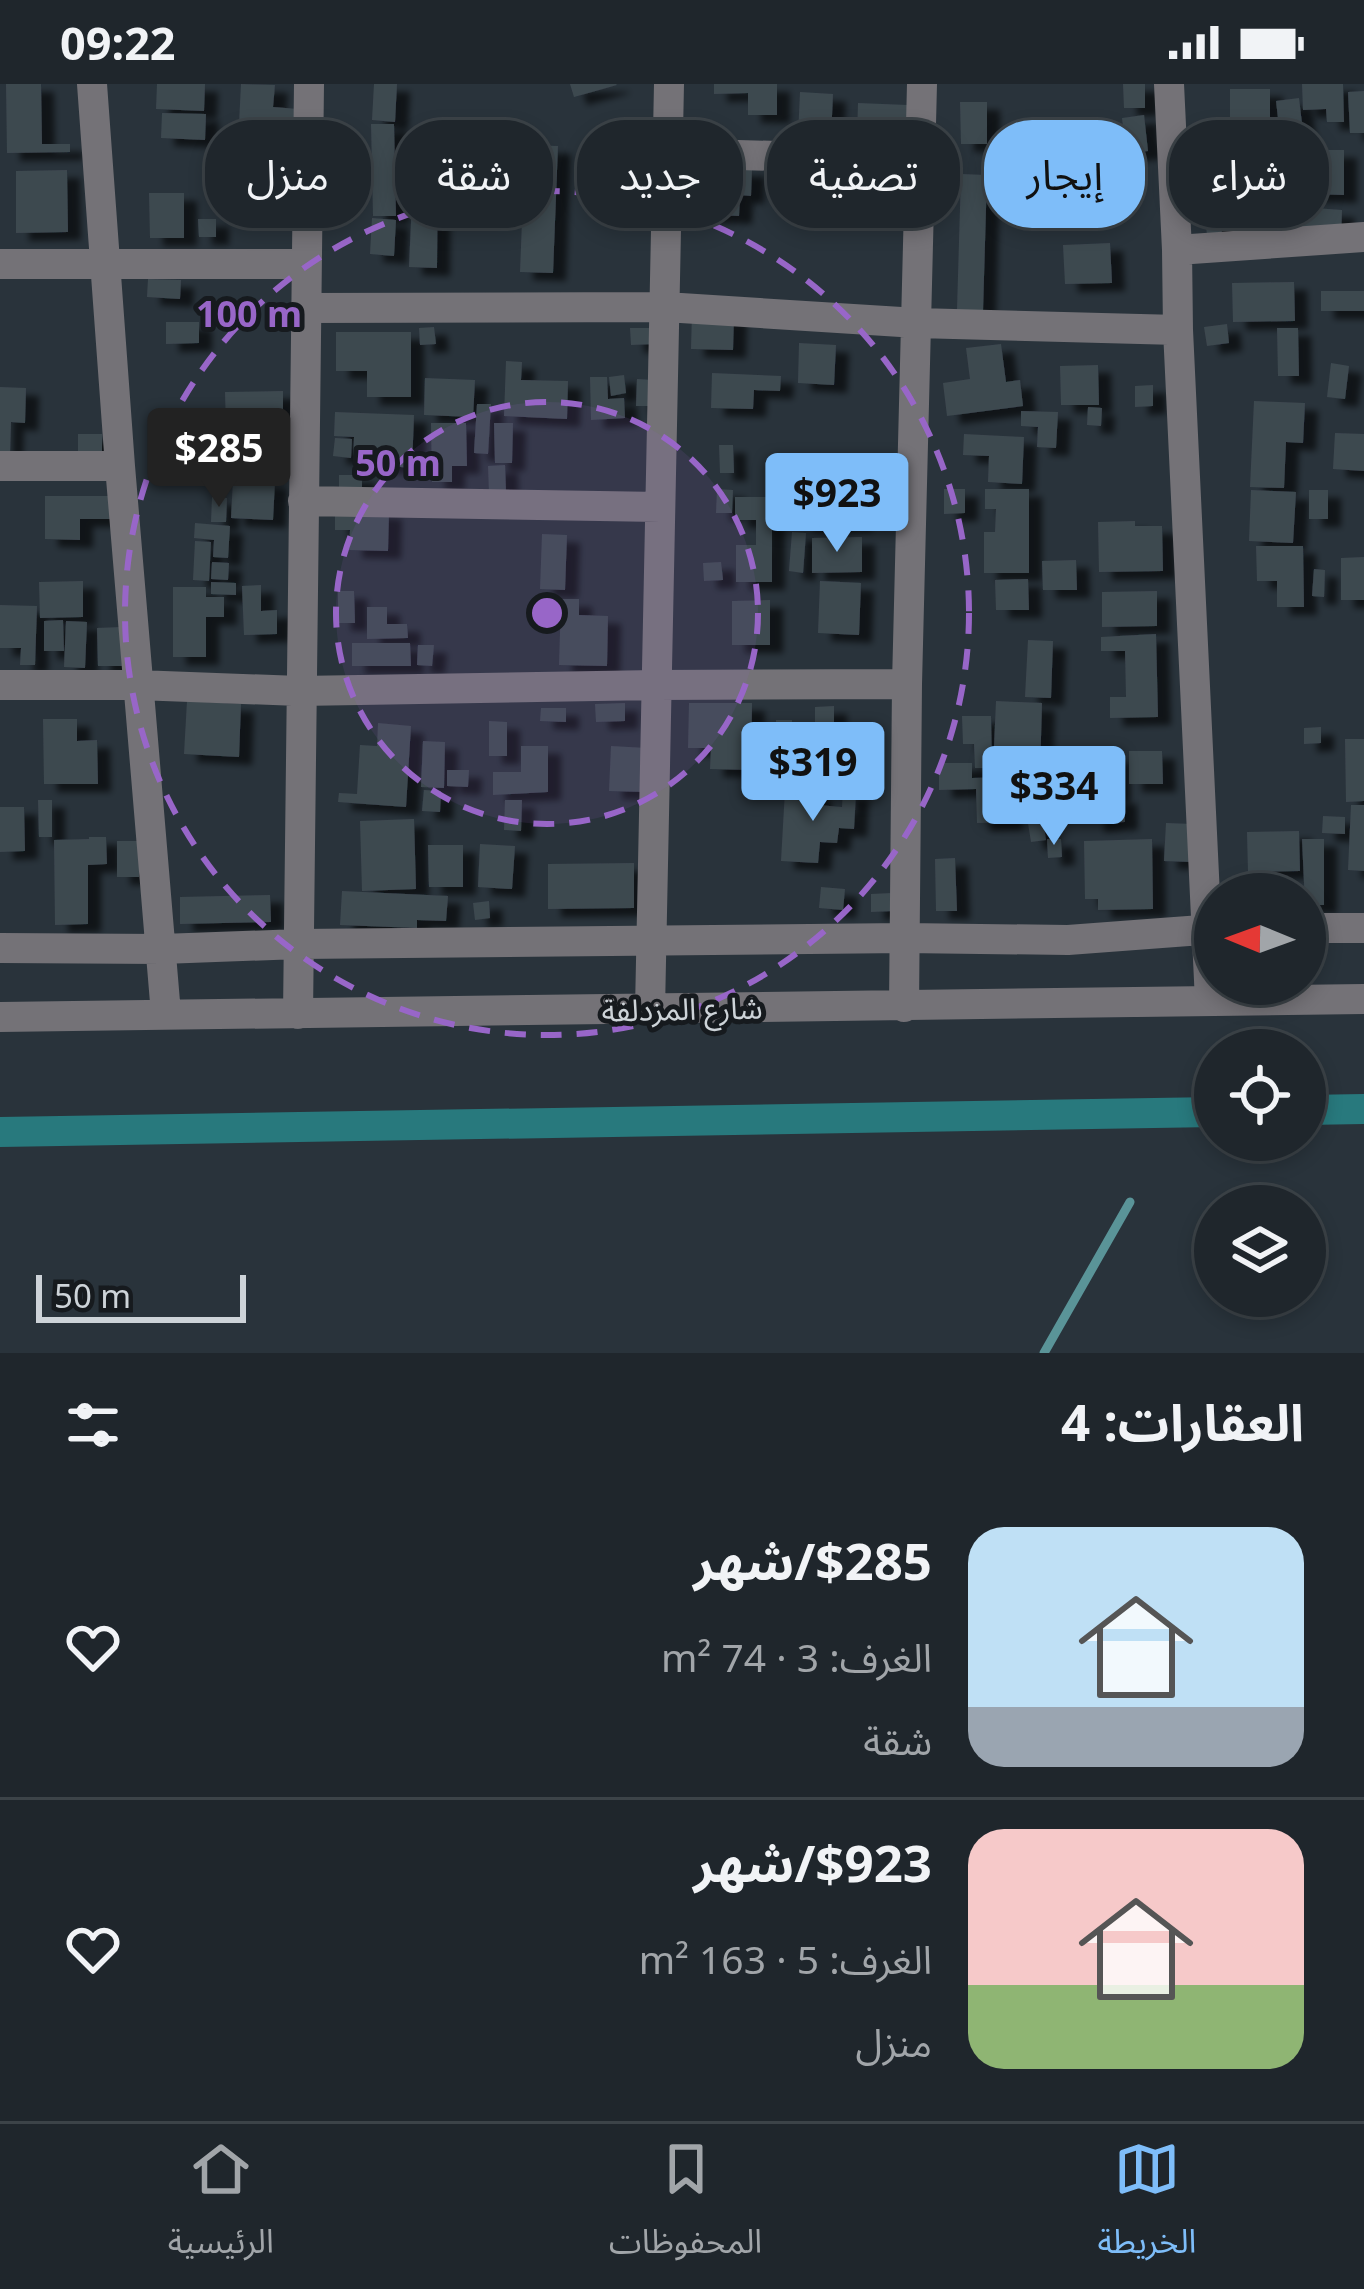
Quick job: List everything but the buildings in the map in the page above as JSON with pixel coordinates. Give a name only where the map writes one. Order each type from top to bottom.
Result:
[{"type":"street","points":[[92,84],[166,1014]]},
{"type":"street","points":[[298,1013],[309,84]]},
{"type":"street","points":[[668,120],[669,84]]},
{"type":"street","points":[[921,120],[922,84]]},
{"type":"street","points":[[1169,84],[1208,873]]},
{"type":"street","points":[[650,1010],[667,228]]},
{"type":"street","points":[[904,1007],[919,228]]},
{"type":"street","points":[[1177,250],[1364,238]]},
{"type":"street","points":[[0,264],[306,264]]},
{"type":"street","points":[[308,308],[665,307],[917,323],[1178,330]]},
{"type":"street","points":[[0,466],[119,466]]},
{"type":"street","points":[[303,501],[660,507]]},
{"type":"street","points":[[0,685],[299,691],[907,684]]},
{"type":"street","points":[[1326,928],[1364,928]]},
{"type":"street","points":[[0,948],[1067,940],[1194,930]]},
{"type":"street","name":"شارع المزدلفة","points":[[1326,999],[1364,999]]},
{"type":"street","name":"شارع المزدلفة","points":[[0,1017],[1194,1001]]},
{"type":"waterway","points":[[1326,1110],[1364,1109]]},
{"type":"waterway","points":[[0,1132],[1194,1112]]},
{"type":"waterway","points":[[1044,1353],[1130,1202]]}]
